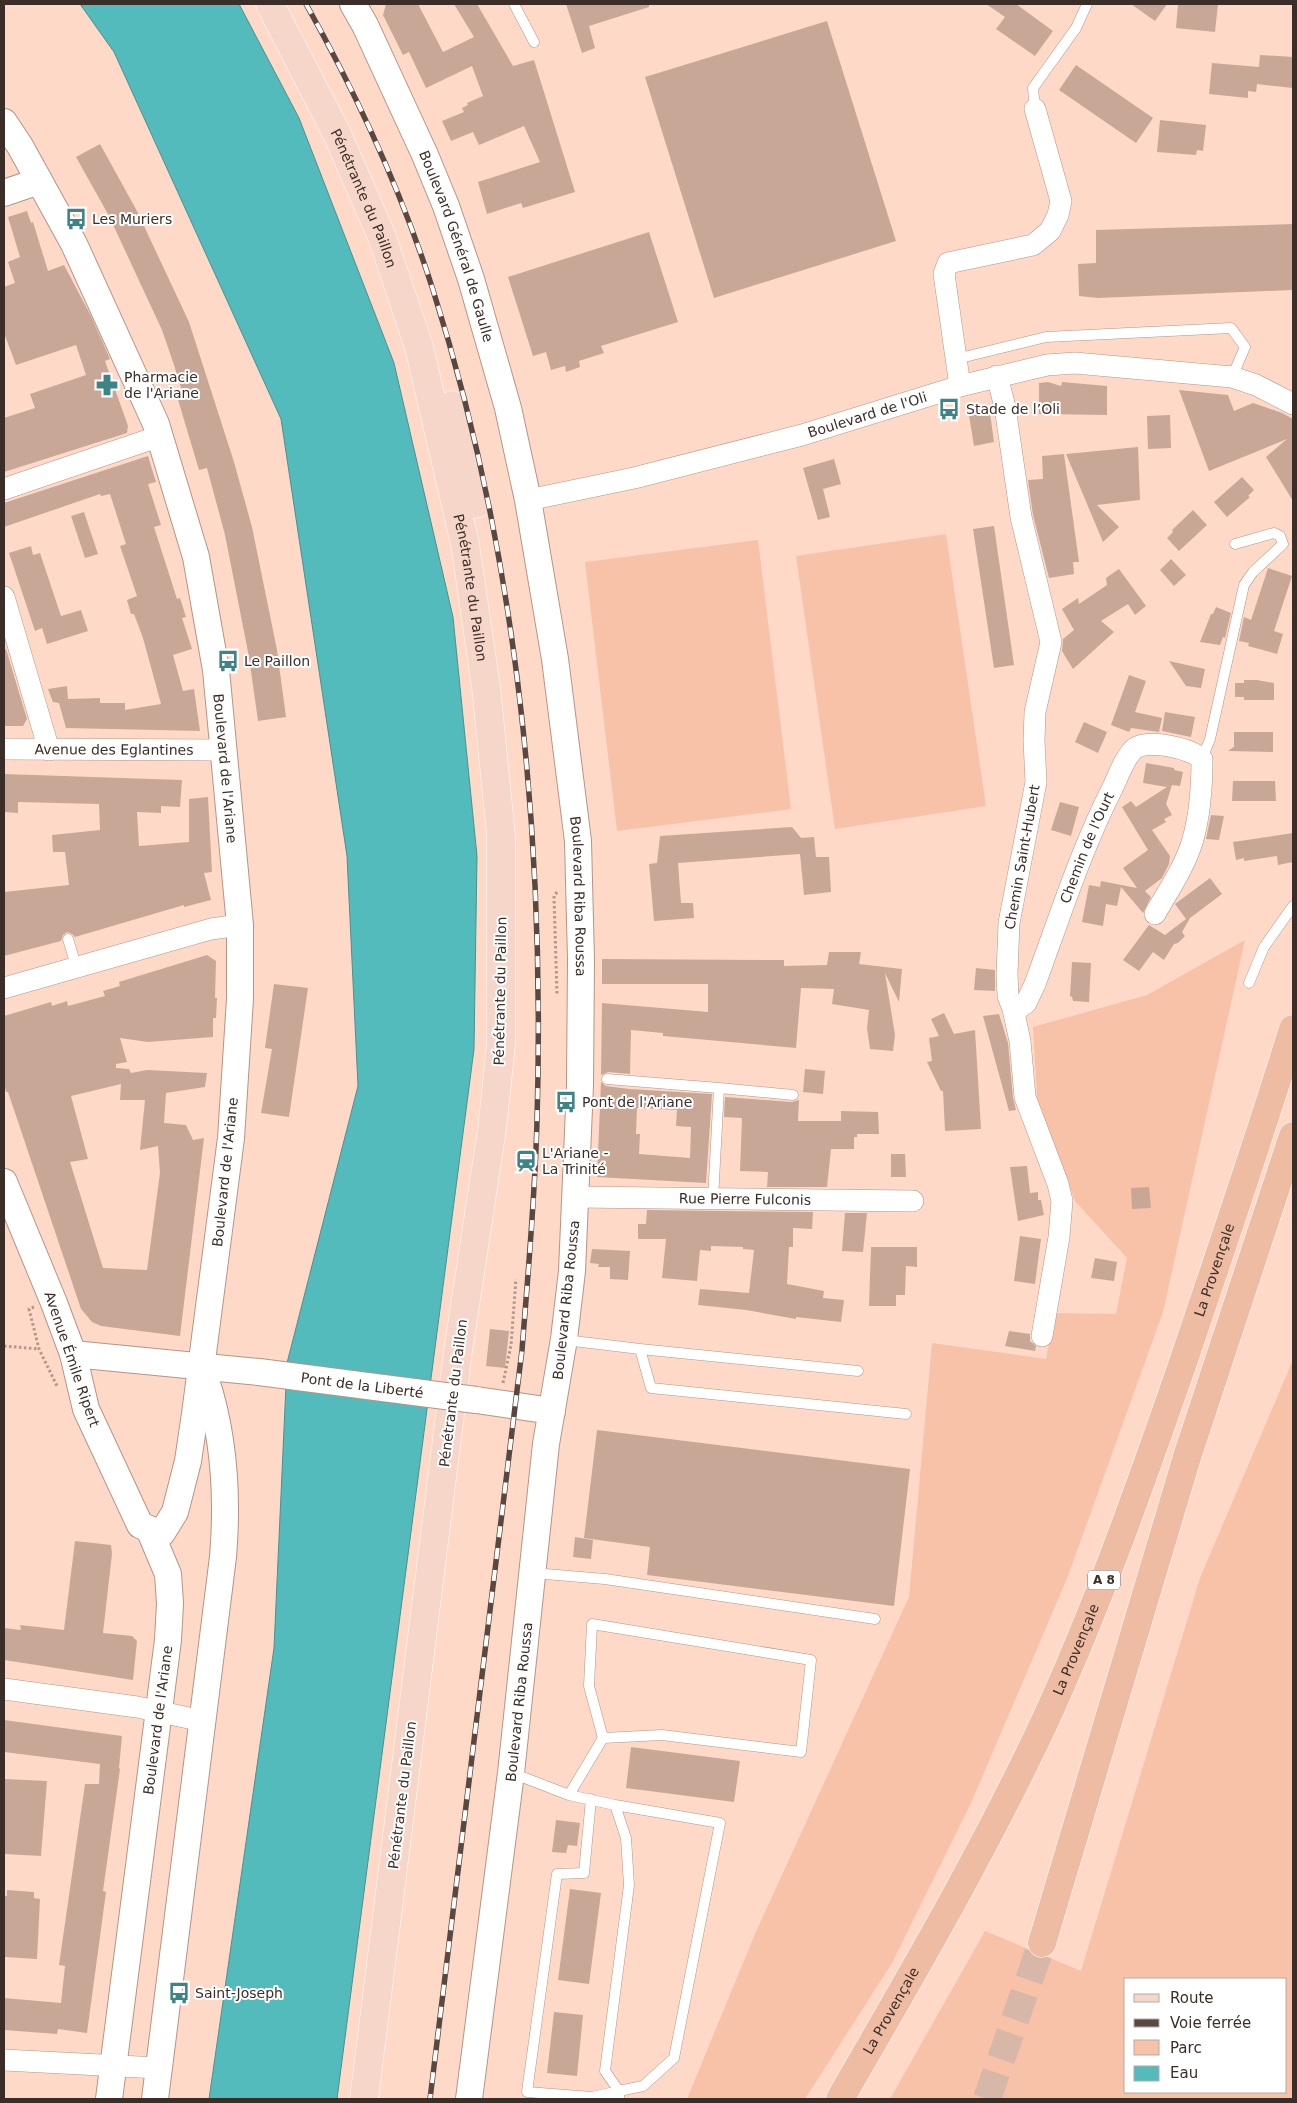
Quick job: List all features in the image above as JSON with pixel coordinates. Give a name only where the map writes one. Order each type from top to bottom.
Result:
[{"type":"highway","name":"La Provençale","points":[[840,2099],[974,1863],[1044,1723],[1070,1663],[1142,1480],[1251,1163],[1293,1029]]},
{"type":"highway","points":[[1042,1943],[1187,1457],[1293,1136]]},
{"type":"main road","name":"Pénétrante du Paillon","points":[[270,4],[336,134],[378,228],[420,347],[465,544],[486,687],[501,835],[500,1054],[492,1129],[458,1351],[364,2099]]},
{"type":"main road","name":"Pénétrante du Paillon","points":[[290,4],[397,230],[436,342],[462,443],[483,540],[504,684],[518,833],[520,956],[518,1045],[510,1133],[474,1350],[440,1609],[382,2099]]},
{"type":"street","name":"Boulevard Général de Gaulle","points":[[353,4],[425,155],[446,206],[471,279],[508,408],[528,500]]},
{"type":"street","points":[[960,386],[944,274],[948,263],[1033,245],[1050,231],[1058,215],[1060,202],[1035,108]]},
{"type":"street","name":"Boulevard de l'Ariane","points":[[4,122],[20,146],[74,244],[160,436],[196,556],[216,670],[240,925],[240,1000],[231,1138],[188,1462],[175,1512],[162,1533],[149,1529]]},
{"type":"street","points":[[4,193],[38,181]]},
{"type":"street","name":"Boulevard de l'Oli","points":[[528,500],[634,478],[802,435],[960,386],[1047,365],[1075,363],[1232,377],[1293,404]]},
{"type":"street","name":"Chemin Saint-Hubert","points":[[997,376],[1005,407],[1021,517],[1051,642],[1035,712],[1036,782],[1010,923],[1007,974],[1008,996],[1014,1012],[1020,1041],[1025,1097],[1058,1184],[1062,1202],[1059,1237],[1042,1336]]},
{"type":"street","points":[[4,489],[160,436]]},
{"type":"street","name":"Boulevard Riba Roussa","points":[[469,2099],[511,1773],[546,1444],[564,1339],[572,1271],[578,1144],[581,960],[578,841],[555,659],[528,500]]},
{"type":"street","points":[[4,597],[49,750]]},
{"type":"street","name":"Chemin de l'Ourt","points":[[1014,1012],[1026,1003],[1032,990],[1103,808],[1132,750],[1142,744],[1158,745],[1196,753],[1202,759]]},
{"type":"street","name":"Avenue des Eglantines","points":[[4,749],[224,750]]},
{"type":"street","points":[[1155,914],[1193,840],[1202,778],[1202,759]]},
{"type":"street","points":[[4,988],[211,929],[240,925]]},
{"type":"street","name":"Avenue Émile Ripert","points":[[4,1182],[73,1354],[86,1409],[140,1525],[149,1529]]},
{"type":"street","name":"Rue Pierre Fulconis","points":[[576,1192],[713,1199],[913,1201]]},
{"type":"street","name":"Pont de la Liberté","points":[[73,1354],[259,1372],[552,1411]]},
{"type":"street","name":"Boulevard de l'Ariane","points":[[155,2099],[227,1516],[224,1472],[212,1396],[202,1366]]},
{"type":"street","name":"Boulevard de l'Ariane","points":[[108,2099],[168,1640],[170,1603],[168,1574],[149,1529]]},
{"type":"street","points":[[4,1688],[158,1712],[203,1721]]},
{"type":"street","points":[[4,2060],[158,2068]]},
{"type":"lane","points":[[514,4],[534,42]]},
{"type":"lane","points":[[1035,108],[1033,88],[1076,28],[1087,4]]},
{"type":"lane","points":[[956,359],[1046,337],[1232,328],[1245,348],[1232,377]]},
{"type":"lane","points":[[1202,759],[1210,739],[1244,585],[1253,572],[1283,544],[1280,536],[1274,533],[1235,544]]},
{"type":"lane","points":[[1249,983],[1264,946],[1293,906]]},
{"type":"lane","points":[[68,939],[77,968]]},
{"type":"lane","points":[[608,1079],[793,1095]]},
{"type":"lane","points":[[713,1199],[719,1088]]},
{"type":"lane","points":[[564,1339],[640,1349],[858,1371]]},
{"type":"lane","points":[[640,1349],[651,1388],[906,1414]]},
{"type":"lane","points":[[533,1573],[605,1578],[875,1619]]},
{"type":"lane","points":[[569,1794],[603,1738],[589,1686],[592,1624],[811,1660],[801,1752],[662,1735],[603,1738]]},
{"type":"lane","points":[[511,1773],[569,1794],[591,1799],[614,1805],[720,1823],[674,2058],[643,2086],[619,2095],[592,2097],[526,2096],[557,1874],[584,1873],[591,1799]]},
{"type":"lane","points":[[614,1805],[626,1838],[629,1885],[605,2071],[619,2095]]},
{"type":"path","points":[[487,1401],[511,1345],[516,1279]]},
{"type":"path","points":[[4,1346],[39,1349]]},
{"type":"green space","points":[[946,534],[986,806],[835,829],[796,556]]},
{"type":"green space","points":[[758,540],[791,809],[617,831],[585,562]]},
{"type":"green space","points":[[1245,940],[1163,1312],[1068,1576],[971,1803],[892,1963],[805,2099],[687,2099],[755,1934],[909,1597],[932,1343],[1046,1359],[1055,1313],[1116,1314],[1127,1258],[1075,1201],[1037,1097],[1033,1027],[1147,995]]},
{"type":"green space","points":[[1293,1360],[1293,2099],[890,2099],[985,1931],[1081,1971],[1200,1578]]},
{"type":"water","points":[[80,4],[239,4],[299,118],[394,363],[453,617],[477,856],[474,1049],[337,2099],[209,2099],[274,1648],[287,1363],[358,1086],[347,856],[281,419],[114,52]]},
{"type":"building","points":[[386,4],[418,4],[443,52],[474,37],[454,4],[477,4],[513,66],[534,60],[575,192],[523,208],[521,203],[487,214],[478,182],[540,162],[524,126],[479,145],[473,132],[451,141],[442,121],[464,112],[462,108],[468,105],[467,103],[483,96],[472,66],[426,88],[409,52],[403,55],[383,15]]},
{"type":"building","points":[[566,4],[649,4],[649,7],[589,26],[595,48],[582,53]]},
{"type":"building","points":[[986,4],[1016,4],[1053,31],[1035,56],[996,29],[1005,17]]},
{"type":"building","points":[[1131,4],[1167,4],[1155,21]]},
{"type":"building","points":[[1178,4],[1218,4],[1215,32],[1176,28]]},
{"type":"building","points":[[827,21],[896,241],[714,298],[645,77]]},
{"type":"building","points":[[1260,55],[1293,57],[1293,88],[1257,84],[1256,92],[1248,91],[1248,98],[1209,94],[1212,63],[1259,67]]},
{"type":"building","points":[[1076,65],[1153,118],[1136,143],[1059,90]]},
{"type":"building","points":[[1160,120],[1206,125],[1203,151],[1197,150],[1196,155],[1157,152]]},
{"type":"building","points":[[100,144],[137,211],[189,322],[234,462],[252,527],[277,650],[286,717],[258,721],[249,657],[225,535],[207,468],[199,470],[176,393],[182,391],[174,365],[162,330],[109,216],[76,157]]},
{"type":"building","points":[[27,211],[31,223],[33,222],[48,271],[64,265],[91,316],[110,359],[105,361],[128,426],[127,433],[4,472],[4,418],[35,408],[30,394],[86,375],[76,345],[16,365],[4,333],[4,287],[15,283],[8,262],[20,257],[8,217]]},
{"type":"building","points":[[1293,224],[1293,290],[1098,298],[1079,296],[1078,264],[1096,263],[1096,230]]},
{"type":"building","points":[[649,232],[678,322],[601,346],[604,353],[579,361],[580,367],[566,372],[565,366],[551,370],[546,352],[533,356],[508,277]]},
{"type":"building","points":[[1048,382],[1061,386],[1062,382],[1107,386],[1107,415],[1039,414],[1039,383]]},
{"type":"building","points":[[1179,390],[1228,395],[1234,411],[1253,403],[1293,419],[1293,501],[1266,457],[1287,439],[1209,471]]},
{"type":"building","points":[[989,406],[994,442],[974,446],[968,409]]},
{"type":"building","points":[[1170,415],[1171,448],[1148,449],[1147,416]]},
{"type":"building","points":[[1138,447],[1140,500],[1097,505],[1119,527],[1103,542],[1066,454]]},
{"type":"building","points":[[1064,454],[1079,562],[1073,562],[1074,574],[1049,578],[1033,515],[1028,480],[1043,479],[1042,456]]},
{"type":"building","points":[[148,456],[156,482],[148,484],[161,525],[154,527],[177,599],[180,598],[186,617],[182,618],[192,649],[173,655],[183,691],[194,689],[200,731],[66,728],[59,703],[53,702],[48,689],[67,686],[68,699],[100,698],[100,703],[125,703],[125,710],[161,704],[143,638],[134,614],[131,614],[127,600],[137,596],[120,546],[126,544],[110,494],[101,496],[100,494],[4,527],[4,503]]},
{"type":"building","points":[[834,459],[841,484],[823,489],[830,517],[818,520],[803,468]]},
{"type":"building","points":[[1242,477],[1254,490],[1248,496],[1250,497],[1227,517],[1214,502]]},
{"type":"building","points":[[1193,510],[1207,525],[1179,551],[1167,538],[1173,532],[1172,530]]},
{"type":"building","points":[[84,512],[98,554],[85,558],[71,516]]},
{"type":"building","points":[[994,526],[1014,665],[994,668],[973,529]]},
{"type":"building","points":[[31,546],[33,555],[40,553],[61,616],[81,610],[88,631],[47,644],[42,628],[35,631],[9,553]]},
{"type":"building","points":[[1171,559],[1186,575],[1174,586],[1160,570]]},
{"type":"building","points":[[1268,568],[1292,576],[1274,631],[1283,634],[1277,654],[1248,646],[1249,643],[1239,641],[1244,617],[1251,620]]},
{"type":"building","points":[[1119,569],[1146,606],[1135,615],[1128,604],[1101,621],[1114,632],[1073,669],[1062,651],[1063,639],[1074,630],[1062,609],[1078,598],[1079,604],[1107,585],[1106,578]]},
{"type":"building","points":[[1216,607],[1231,613],[1225,638],[1223,637],[1220,645],[1200,642],[1211,614],[1213,614]]},
{"type":"building","points":[[6,649],[27,719],[23,726],[4,726],[4,650]]},
{"type":"building","points":[[1169,661],[1205,669],[1201,688],[1186,686]]},
{"type":"building","points":[[1129,675],[1146,681],[1135,712],[1162,718],[1159,732],[1131,728],[1129,732],[1111,725]]},
{"type":"building","points":[[1244,680],[1274,683],[1274,700],[1244,700],[1244,697],[1235,697],[1235,683],[1244,683]]},
{"type":"building","points":[[1165,712],[1195,717],[1191,737],[1162,731]]},
{"type":"building","points":[[1084,722],[1107,732],[1098,753],[1075,742]]},
{"type":"building","points":[[1234,732],[1273,732],[1273,752],[1228,751],[1235,746]]},
{"type":"building","points":[[1146,763],[1174,768],[1174,770],[1183,772],[1180,786],[1172,785],[1166,804],[1172,815],[1164,819],[1166,822],[1152,830],[1170,856],[1169,864],[1162,878],[1145,891],[1151,897],[1143,913],[1121,887],[1117,906],[1106,904],[1103,926],[1082,922],[1089,885],[1100,887],[1101,881],[1137,888],[1123,868],[1148,850],[1122,807],[1131,801],[1136,807],[1167,787],[1143,783]]},
{"type":"building","points":[[4,774],[182,780],[180,807],[161,806],[161,813],[137,812],[139,846],[189,842],[189,799],[208,797],[212,872],[204,873],[211,900],[184,907],[184,905],[75,937],[67,932],[63,935],[61,941],[4,956],[4,892],[69,885],[65,852],[53,852],[52,835],[100,830],[99,804],[18,802],[18,813],[4,812]]},
{"type":"building","points":[[1233,781],[1275,781],[1276,801],[1232,801]]},
{"type":"building","points":[[1060,802],[1079,807],[1071,836],[1051,830]]},
{"type":"building","points":[[1211,815],[1224,816],[1219,840],[1206,839]]},
{"type":"building","points":[[792,827],[801,838],[814,837],[816,857],[829,857],[831,892],[804,895],[800,854],[678,863],[681,903],[693,903],[694,918],[654,921],[649,864],[657,863],[660,836]]},
{"type":"building","points":[[1293,833],[1293,862],[1278,865],[1277,856],[1244,861],[1244,858],[1236,860],[1233,842]]},
{"type":"building","points":[[1210,878],[1222,894],[1190,918],[1182,932],[1185,936],[1178,943],[1174,944],[1164,960],[1153,952],[1139,971],[1123,960],[1149,925],[1165,935],[1186,919],[1175,904]]},
{"type":"building","points":[[829,952],[861,952],[859,964],[902,969],[899,1002],[885,973],[895,1035],[893,1051],[870,1049],[867,1028],[869,1010],[832,1004],[834,989],[801,988],[796,1048],[663,1036],[663,1033],[631,1030],[630,1074],[608,1072],[601,1075],[602,1003],[708,1012],[708,984],[602,984],[602,959],[784,960],[784,966],[827,965]]},
{"type":"building","points":[[207,955],[216,961],[215,998],[217,998],[216,1018],[213,1018],[213,1037],[148,1042],[120,1038],[127,1062],[116,1064],[116,1068],[129,1069],[131,1073],[147,1070],[207,1073],[205,1087],[166,1093],[164,1123],[186,1125],[193,1140],[204,1138],[180,1336],[101,1326],[92,1322],[81,1309],[4,1083],[4,1016],[51,1002],[52,1006],[67,1001],[68,1006],[105,996],[103,991],[120,986],[119,982]],"holes":[[[121,1084],[120,1100],[145,1100],[140,1150],[158,1146],[160,1173],[147,1270],[103,1268],[70,1162],[88,1159],[71,1096]]]},
{"type":"building","points":[[1072,962],[1091,963],[1089,1002],[1073,1001],[1070,996]]},
{"type":"building","points":[[976,968],[995,970],[995,991],[974,990]]},
{"type":"building","points":[[274,984],[308,988],[289,1117],[261,1113],[272,1049],[265,1048]]},
{"type":"building","points":[[944,1013],[954,1034],[975,1030],[981,1129],[945,1131],[943,1091],[941,1091],[927,1062],[932,1061],[929,1038],[939,1036],[931,1019]]},
{"type":"building","points":[[999,1014],[1008,1043],[1013,1098],[1016,1110],[1009,1111],[983,1016]]},
{"type":"building","points":[[805,1069],[825,1071],[823,1094],[803,1092]]},
{"type":"building","points":[[601,1082],[606,1086],[629,1089],[712,1094],[706,1183],[597,1177]],"holes":[[[637,1108],[677,1110],[676,1126],[691,1127],[690,1158],[639,1154],[640,1134],[636,1134]]]},
{"type":"building","points":[[725,1097],[792,1102],[799,1100],[798,1121],[841,1121],[841,1111],[878,1112],[879,1134],[857,1134],[857,1137],[854,1137],[854,1149],[831,1149],[827,1187],[767,1187],[768,1172],[740,1171],[742,1118],[724,1117]]},
{"type":"building","points":[[891,1154],[905,1154],[906,1177],[891,1177]]},
{"type":"building","points":[[1027,1166],[1030,1193],[1038,1192],[1038,1200],[1041,1200],[1044,1215],[1018,1221],[1010,1167]]},
{"type":"building","points":[[1149,1187],[1151,1208],[1132,1209],[1131,1188]]},
{"type":"building","points":[[647,1210],[813,1212],[812,1229],[793,1228],[793,1247],[789,1247],[787,1284],[824,1291],[823,1298],[844,1300],[841,1322],[796,1317],[796,1319],[746,1310],[698,1305],[700,1289],[749,1293],[754,1250],[743,1249],[743,1247],[711,1246],[711,1251],[700,1250],[697,1281],[662,1278],[666,1239],[638,1239],[638,1224],[646,1224]]},
{"type":"building","points":[[845,1213],[867,1213],[863,1252],[842,1251]]},
{"type":"building","points":[[1020,1236],[1041,1239],[1035,1284],[1014,1281]]},
{"type":"building","points":[[871,1247],[917,1247],[917,1267],[906,1266],[905,1295],[896,1295],[896,1306],[869,1306]]},
{"type":"building","points":[[592,1249],[630,1251],[628,1280],[610,1279],[610,1267],[598,1267],[599,1264],[590,1263]]},
{"type":"building","points":[[1095,1258],[1117,1262],[1114,1281],[1091,1278]]},
{"type":"building","points":[[490,1329],[509,1331],[505,1368],[486,1366]]},
{"type":"building","points":[[1009,1331],[1030,1334],[1030,1341],[1036,1346],[1035,1351],[1005,1346]]},
{"type":"building","points":[[597,1430],[910,1469],[894,1606],[647,1575],[650,1547],[584,1538]]},
{"type":"building","points":[[575,1537],[593,1540],[591,1559],[573,1557]]},
{"type":"building","points":[[75,1541],[111,1545],[112,1554],[103,1633],[132,1636],[137,1641],[133,1680],[4,1660],[4,1628],[21,1630],[20,1625],[64,1630]]},
{"type":"building","points":[[4,1720],[122,1736],[120,1769],[103,1891],[106,1892],[87,2033],[58,2029],[57,2034],[4,2030],[4,1998],[61,2003],[65,1966],[59,1965],[85,1784],[99,1784],[100,1764],[4,1752]]},
{"type":"building","points":[[631,1747],[740,1761],[734,1802],[626,1788]]},
{"type":"building","points":[[4,1779],[47,1781],[41,1856],[4,1854]]},
{"type":"building","points":[[556,1820],[580,1823],[577,1846],[568,1845],[566,1853],[552,1852]]},
{"type":"building","points":[[570,1889],[601,1893],[589,1984],[558,1980]]},
{"type":"building","points":[[7,1890],[34,1892],[34,1898],[40,1899],[37,1959],[4,1957],[4,1896],[7,1896]]},
{"type":"building","points":[[554,2012],[583,2015],[577,2076],[547,2073]]},
{"type":"tunnel","points":[[987,2099],[1042,1943]]},
{"type":"railway","points":[[306,4],[360,108],[407,216],[433,290],[462,391],[486,493],[505,597],[520,701],[530,806],[536,911],[538,1016],[536,1150],[529,1264],[522,1350],[430,2099]]},
{"type":"place","name":"Les Muriers","points":[[76,219]]},
{"type":"place","name":"Pharmacie de l'Ariane","points":[[107,385]]},
{"type":"place","name":"Stade de l’Oli","points":[[949,409]]},
{"type":"place","name":"Le Paillon","points":[[228,661]]},
{"type":"place","name":"Pont de l'Ariane","points":[[566,1102]]},
{"type":"place","name":"L'Ariane - La Trinité","points":[[526,1161]]},
{"type":"place","name":"Saint-Joseph","points":[[179,1993]]}]
